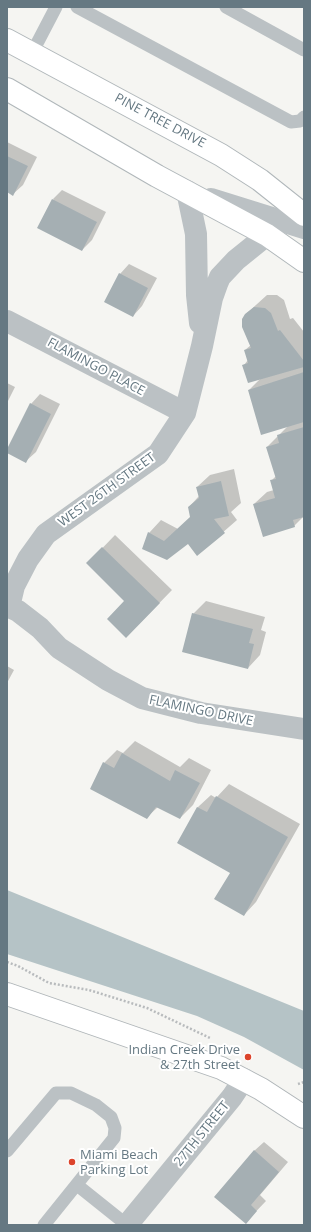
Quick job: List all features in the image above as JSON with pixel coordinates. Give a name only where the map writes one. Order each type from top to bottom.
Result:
[{"type":"main road","name":"PINE TREE DRIVE","points":[[7,40],[221,154],[260,180],[304,215]]},
{"type":"main road","points":[[7,89],[187,192],[267,234],[304,261]]},
{"type":"main road","points":[[7,994],[204,1061],[244,1079],[304,1117]]},
{"type":"street","points":[[187,192],[304,228]]},
{"type":"street","name":"WEST 26TH STREET","points":[[187,192],[196,234],[197,295],[202,346]]},
{"type":"street","name":"WEST 26TH STREET","points":[[8,606],[14,586],[28,559],[46,534],[158,454],[185,413],[202,346],[212,298],[220,277],[236,260],[267,234]]},
{"type":"street","name":"FLAMINGO PLACE","points":[[7,321],[185,413]]},
{"type":"street","name":"FLAMINGO DRIVE","points":[[8,606],[18,611],[40,628],[59,648],[108,680],[142,698],[201,713],[304,729]]},
{"type":"street","name":"27TH STREET","points":[[127,1225],[232,1097],[244,1079]]},
{"type":"lane","points":[[32,53],[56,7]]},
{"type":"lane","points":[[76,7],[291,122],[300,121],[304,117]]},
{"type":"lane","points":[[226,7],[304,50]]},
{"type":"lane","points":[[7,1151],[56,1093],[71,1093],[96,1105],[111,1116],[116,1128],[114,1138],[44,1225]]},
{"type":"lane","points":[[77,1185],[127,1225]]},
{"type":"path","points":[[7,962],[18,966],[49,983],[89,990],[147,1008],[212,1039]]},
{"type":"path","points":[[298,1084],[304,1082]]},
{"type":"shaded area","points":[[7,890],[304,1011],[304,1070],[244,1037],[197,1016],[7,954]]},
{"type":"building","points":[[7,156],[28,166],[13,196],[7,192]]},
{"type":"building","points":[[52,199],[97,222],[82,251],[37,228]]},
{"type":"building","points":[[119,273],[148,288],[133,317],[104,302]]},
{"type":"building","points":[[254,307],[265,308],[271,313],[278,331],[280,330],[304,361],[304,367],[248,383],[242,365],[248,363],[244,350],[251,348],[242,327],[242,319],[245,314]]},
{"type":"building","points":[[304,372],[304,422],[261,435],[248,390]]},
{"type":"building","points":[[30,403],[51,414],[26,463],[7,453],[7,449]]},
{"type":"building","points":[[304,427],[304,517],[293,520],[295,527],[263,537],[253,504],[275,498],[270,480],[276,479],[266,447],[279,443],[277,435]]},
{"type":"building","points":[[221,481],[229,516],[214,519],[225,533],[197,556],[188,544],[167,560],[142,549],[148,532],[164,541],[190,517],[188,507],[199,498],[196,487]]},
{"type":"building","points":[[102,547],[160,603],[126,638],[107,619],[124,601],[86,563]]},
{"type":"building","points":[[192,613],[253,629],[249,643],[254,644],[248,669],[182,652]]},
{"type":"building","points":[[122,753],[170,781],[175,770],[200,783],[180,819],[156,807],[147,819],[90,789],[103,762],[114,768]]},
{"type":"building","points":[[216,796],[288,837],[244,916],[214,899],[230,873],[177,843],[197,807],[207,812]]},
{"type":"building","points":[[254,1150],[279,1172],[251,1205],[257,1211],[246,1224],[214,1197]]},
{"type":"place","name":"Indian Creek Drive & 27th Street","points":[[248,1057]]},
{"type":"place","name":"Miami Beach Parking Lot","points":[[72,1162]]}]
